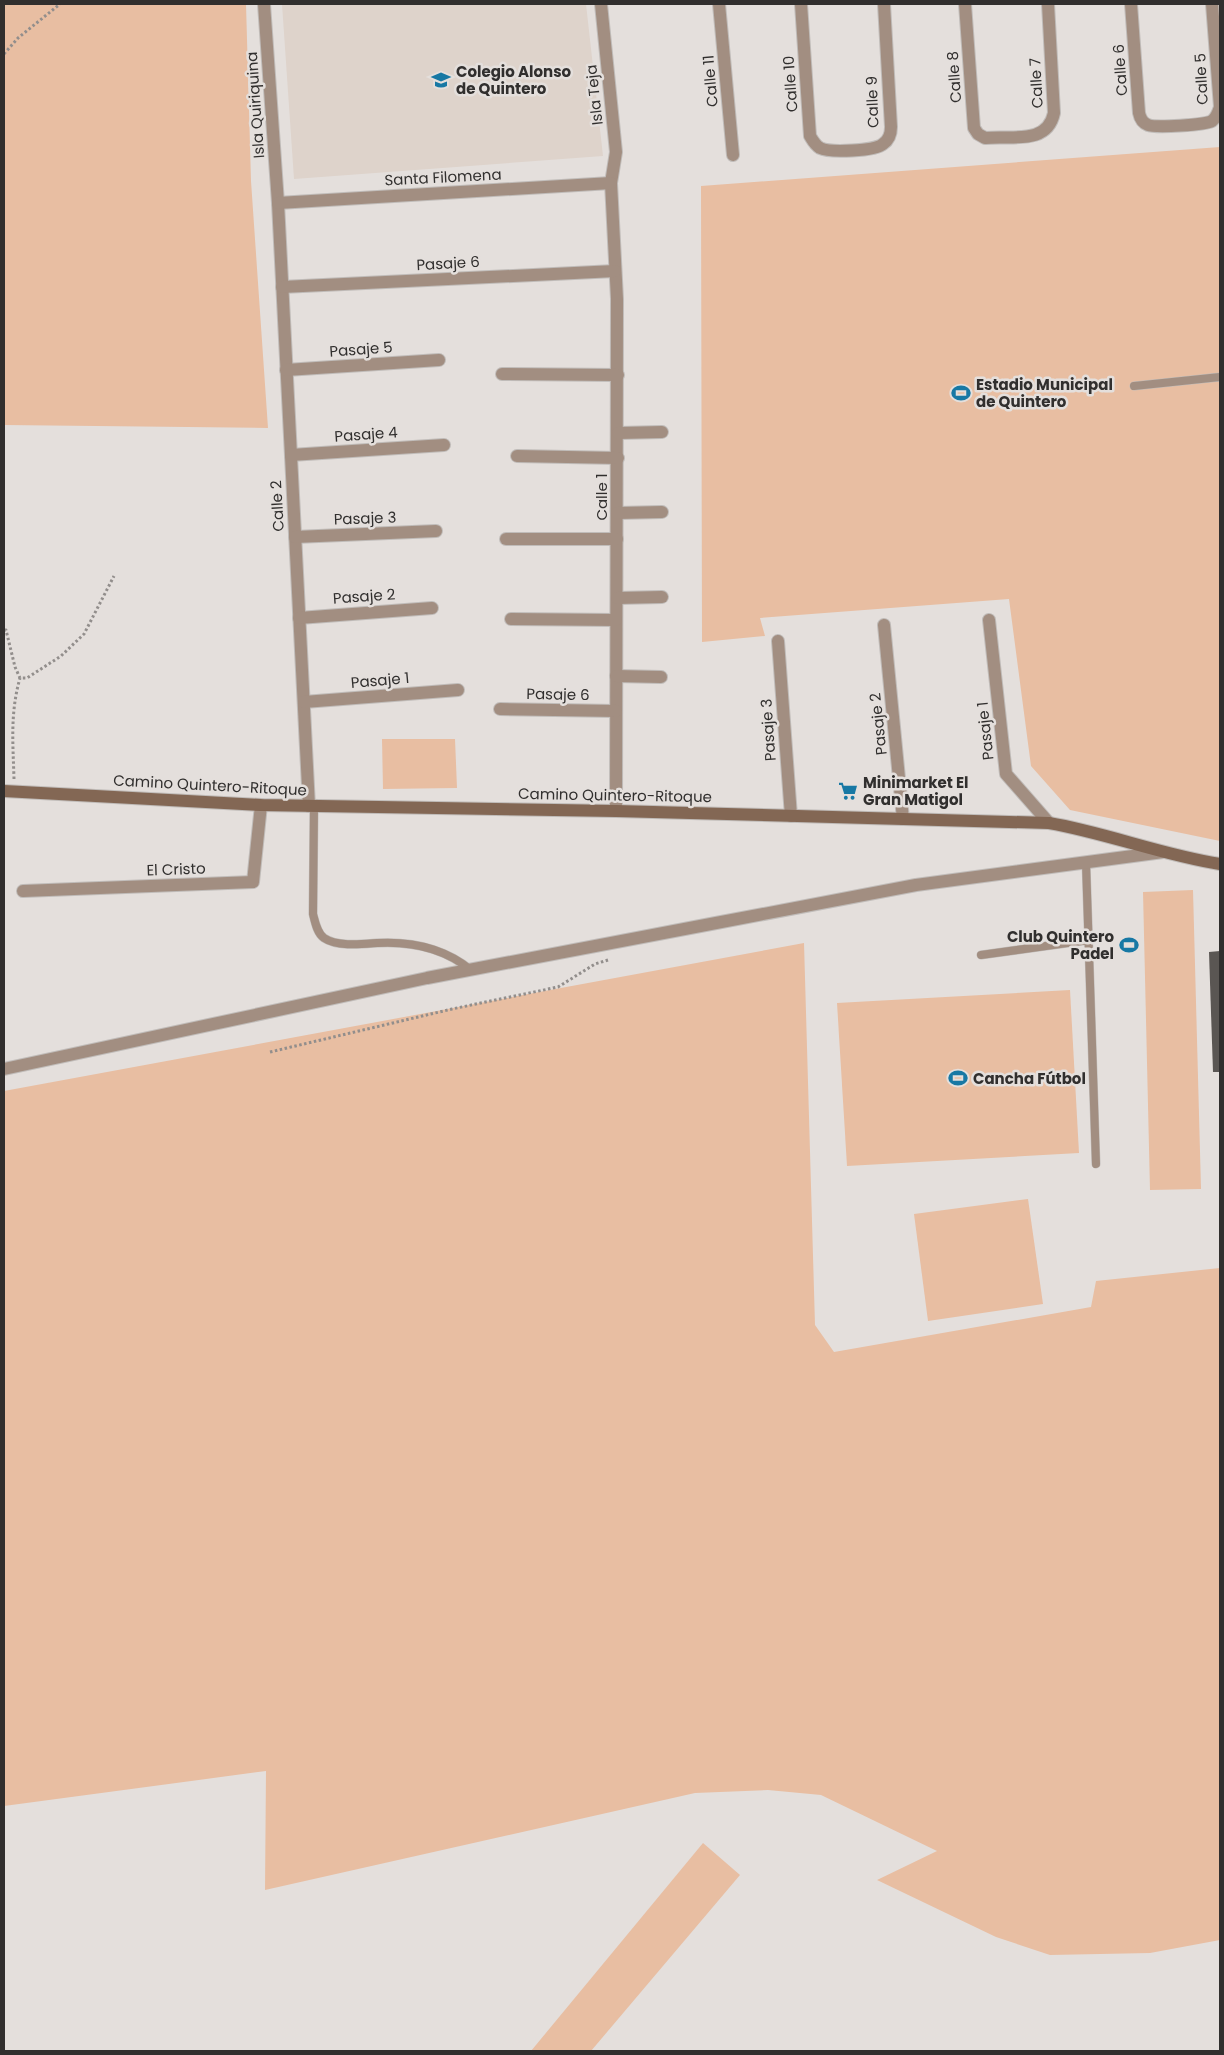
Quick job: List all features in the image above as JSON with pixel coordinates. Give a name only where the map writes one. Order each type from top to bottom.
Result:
[{"type":"main road","name":"Camino Quintero-Ritoque","points":[[9,791],[261,805],[616,811],[1049,823],[1103,834],[1163,852],[1220,864]]},
{"type":"street","name":"Isla Quiriquina","points":[[264,4],[278,203]]},
{"type":"street","name":"Isla Teja","points":[[601,4],[616,152],[611,183]]},
{"type":"street","name":"Calle 11","points":[[719,4],[732,155]]},
{"type":"street","name":"Calle 10","points":[[801,4],[810,136],[818,146],[831,150]]},
{"type":"street","name":"Calle 9","points":[[831,150],[872,149],[882,145],[889,137],[891,127],[884,4]]},
{"type":"street","name":"Calle 8","points":[[965,4],[974,128],[981,137],[989,137]]},
{"type":"street","name":"Calle 7","points":[[989,137],[1037,135],[1047,129],[1053,119],[1048,4]]},
{"type":"street","name":"Calle 6","points":[[1131,4],[1139,113],[1142,121],[1153,126]]},
{"type":"street","name":"Calle 5","points":[[1153,126],[1204,124],[1214,119],[1218,114],[1220,108],[1212,4]]},
{"type":"street","name":"Santa Filomena","points":[[278,203],[611,183]]},
{"type":"street","name":"Calle 1","points":[[611,183],[618,375],[616,811]]},
{"type":"street","name":"Calle 2","points":[[278,203],[299,618],[312,806]]},
{"type":"street","name":"Pasaje 6","points":[[282,287],[615,271]]},
{"type":"street","name":"Pasaje 5","points":[[286,370],[439,360]]},
{"type":"street","points":[[502,374],[618,375]]},
{"type":"street","points":[[618,433],[662,432]]},
{"type":"street","name":"Pasaje 4","points":[[291,455],[444,445]]},
{"type":"street","points":[[517,456],[618,458]]},
{"type":"street","points":[[617,513],[662,512]]},
{"type":"street","name":"Pasaje 3","points":[[295,537],[436,531]]},
{"type":"street","points":[[506,538],[617,539]]},
{"type":"street","points":[[617,598],[662,597]]},
{"type":"street","name":"Pasaje 2","points":[[299,618],[432,608]]},
{"type":"street","points":[[511,619],[616,620]]},
{"type":"street","name":"Pasaje 1","points":[[989,620],[1006,774],[1049,823]]},
{"type":"street","name":"Pasaje 2","points":[[884,625],[903,819]]},
{"type":"street","name":"Pasaje 3","points":[[778,641],[791,816]]},
{"type":"street","points":[[616,676],[661,677]]},
{"type":"street","name":"Pasaje 1","points":[[304,702],[458,690]]},
{"type":"street","name":"Pasaje 6","points":[[500,709],[616,711]]},
{"type":"street","name":"El Cristo","points":[[23,891],[254,882],[261,805]]},
{"type":"street","points":[[4,1069],[471,970],[916,886],[1163,852]]},
{"type":"lane","points":[[1134,386],[1220,377]]},
{"type":"lane","points":[[312,806],[313,914],[318,931],[325,938],[356,945],[378,943],[424,946],[448,954],[471,970]]},
{"type":"lane","points":[[1086,863],[1096,1164]]},
{"type":"lane","points":[[981,955],[1089,940]]},
{"type":"path","points":[[4,54],[18,38],[60,4]]},
{"type":"path","points":[[20,678],[27,678],[61,656],[84,634],[114,576]]},
{"type":"path","points":[[4,630],[6,630],[15,667],[20,678],[12,723],[9,791]]},
{"type":"path","points":[[270,1052],[452,1009],[558,987],[595,964],[616,958]]},
{"type":"shaded area","points":[[4,4],[246,4],[251,181],[268,428],[4,425]]},
{"type":"shaded area","name":"Colegio Alonso de Quintero","points":[[282,4],[586,4],[603,156],[294,179]]},
{"type":"shaded area","name":"Estadio Municipal de Quintero","points":[[1220,147],[1220,841],[1070,810],[1031,766],[1009,599],[760,618],[765,636],[702,642],[701,186]]},
{"type":"shaded area","points":[[382,739],[455,739],[457,788],[383,789]]},
{"type":"shaded area","points":[[1193,890],[1201,1189],[1150,1190],[1143,892]]},
{"type":"shaded area","points":[[804,943],[815,1325],[834,1352],[1091,1307],[1096,1281],[1220,1268],[1220,1940],[1150,1953],[1050,1955],[996,1937],[877,1880],[937,1851],[821,1795],[768,1790],[695,1793],[265,1890],[266,1771],[4,1806],[4,1091]]},
{"type":"shaded area","name":"Cancha Fútbol","points":[[1070,990],[1079,1153],[847,1166],[837,1003]]},
{"type":"shaded area","points":[[1028,1199],[1043,1304],[928,1321],[914,1214]]},
{"type":"shaded area","points":[[703,1843],[740,1875],[591,2051],[531,2051]]},
{"type":"building","points":[[1220,951],[1220,1072],[1213,1072],[1209,952]]},
{"type":"place","name":"Colegio Alonso de Quintero","points":[[441,80]]},
{"type":"place","name":"Estadio Municipal de Quintero","points":[[961,393]]},
{"type":"place","name":"Minimarket El Gran Matigol","points":[[848,791]]},
{"type":"place","name":"Club Quintero Padel","points":[[1129,945]]},
{"type":"place","name":"Cancha Fútbol","points":[[958,1078]]}]
